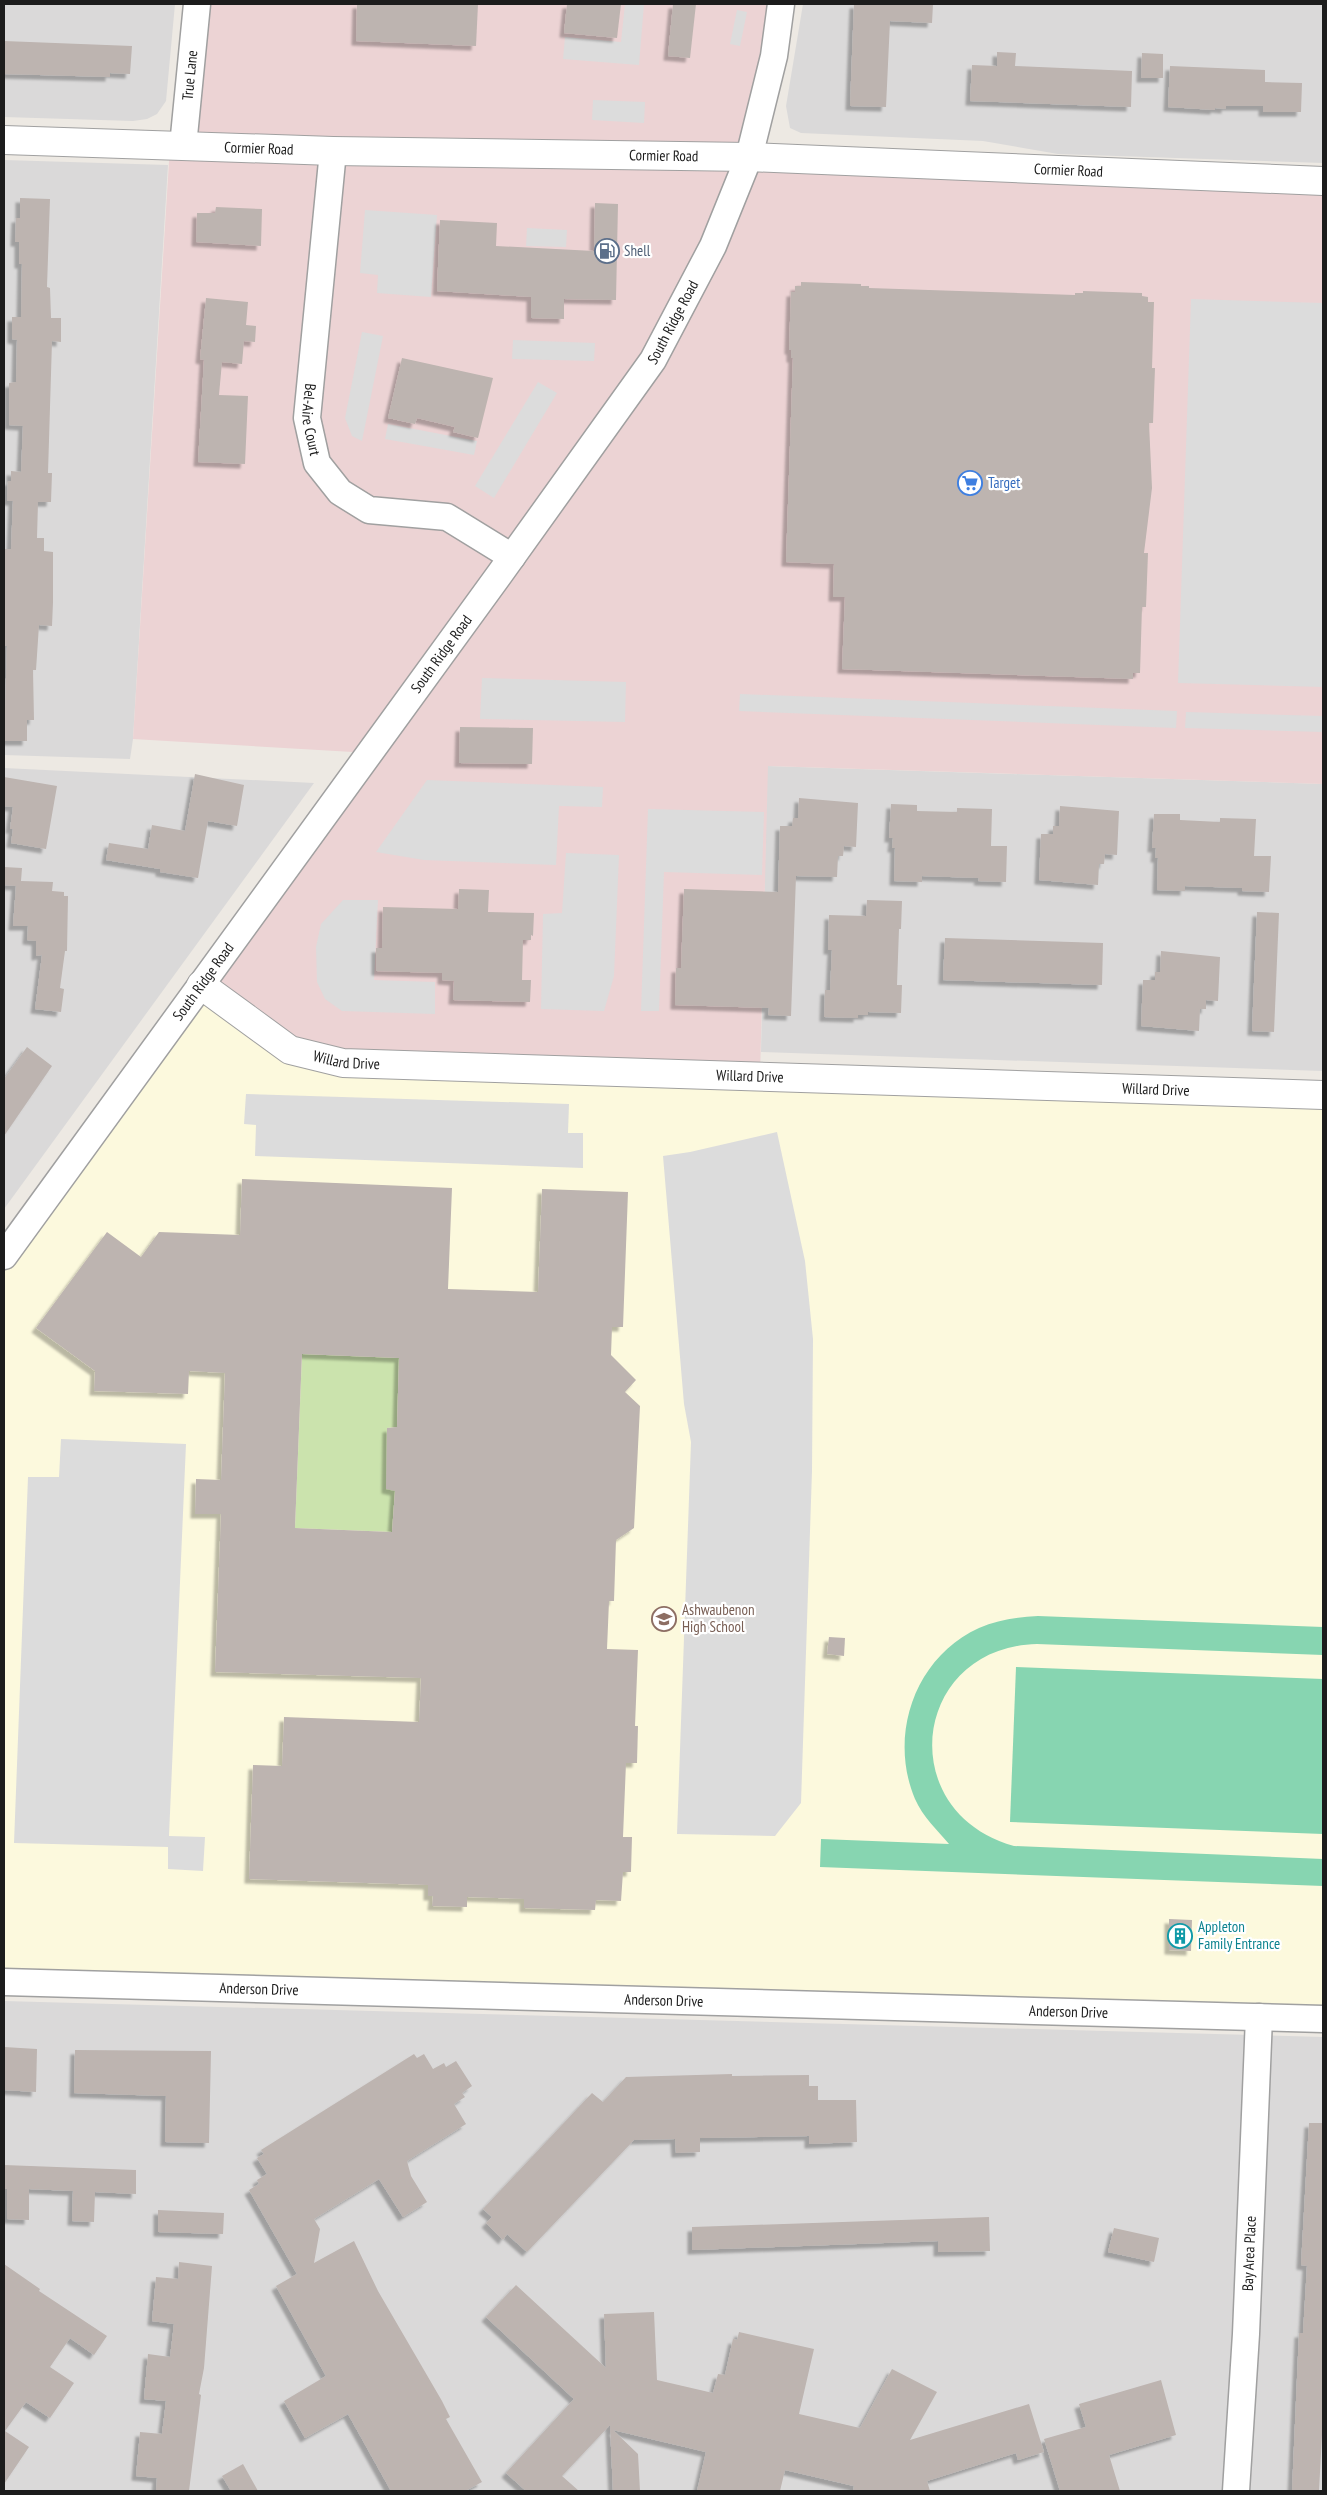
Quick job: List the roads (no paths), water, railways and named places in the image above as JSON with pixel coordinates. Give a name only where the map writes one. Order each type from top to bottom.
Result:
[{"type":"street","name":"True Lane","points":[[183,146],[197,4]]},
{"type":"street","name":"South Ridge Road","points":[[4,1256],[653,360],[713,246],[748,158],[774,56],[781,4]]},
{"type":"street","name":"Cormier Road","points":[[4,140],[333,151],[748,158],[1323,181]]},
{"type":"street","name":"Bel-Aire Court","points":[[333,151],[307,418],[317,463],[340,492],[369,510],[447,517],[512,557]]},
{"type":"street","name":"Willard Drive","points":[[201,985],[290,1050],[343,1062],[1323,1095]]},
{"type":"street","name":"Anderson Drive","points":[[4,1982],[1323,2019]]},
{"type":"street","name":"Bay Area Place","points":[[1236,2491],[1246,2324],[1260,2017]]},
{"type":"place","name":"Shell","points":[[607,251]]},
{"type":"place","name":"Target","points":[[970,483]]},
{"type":"place","name":"Ashwaubenon High School","points":[[664,1619]]},
{"type":"place","name":"Appleton Family Entrance","points":[[1180,1936]]}]
